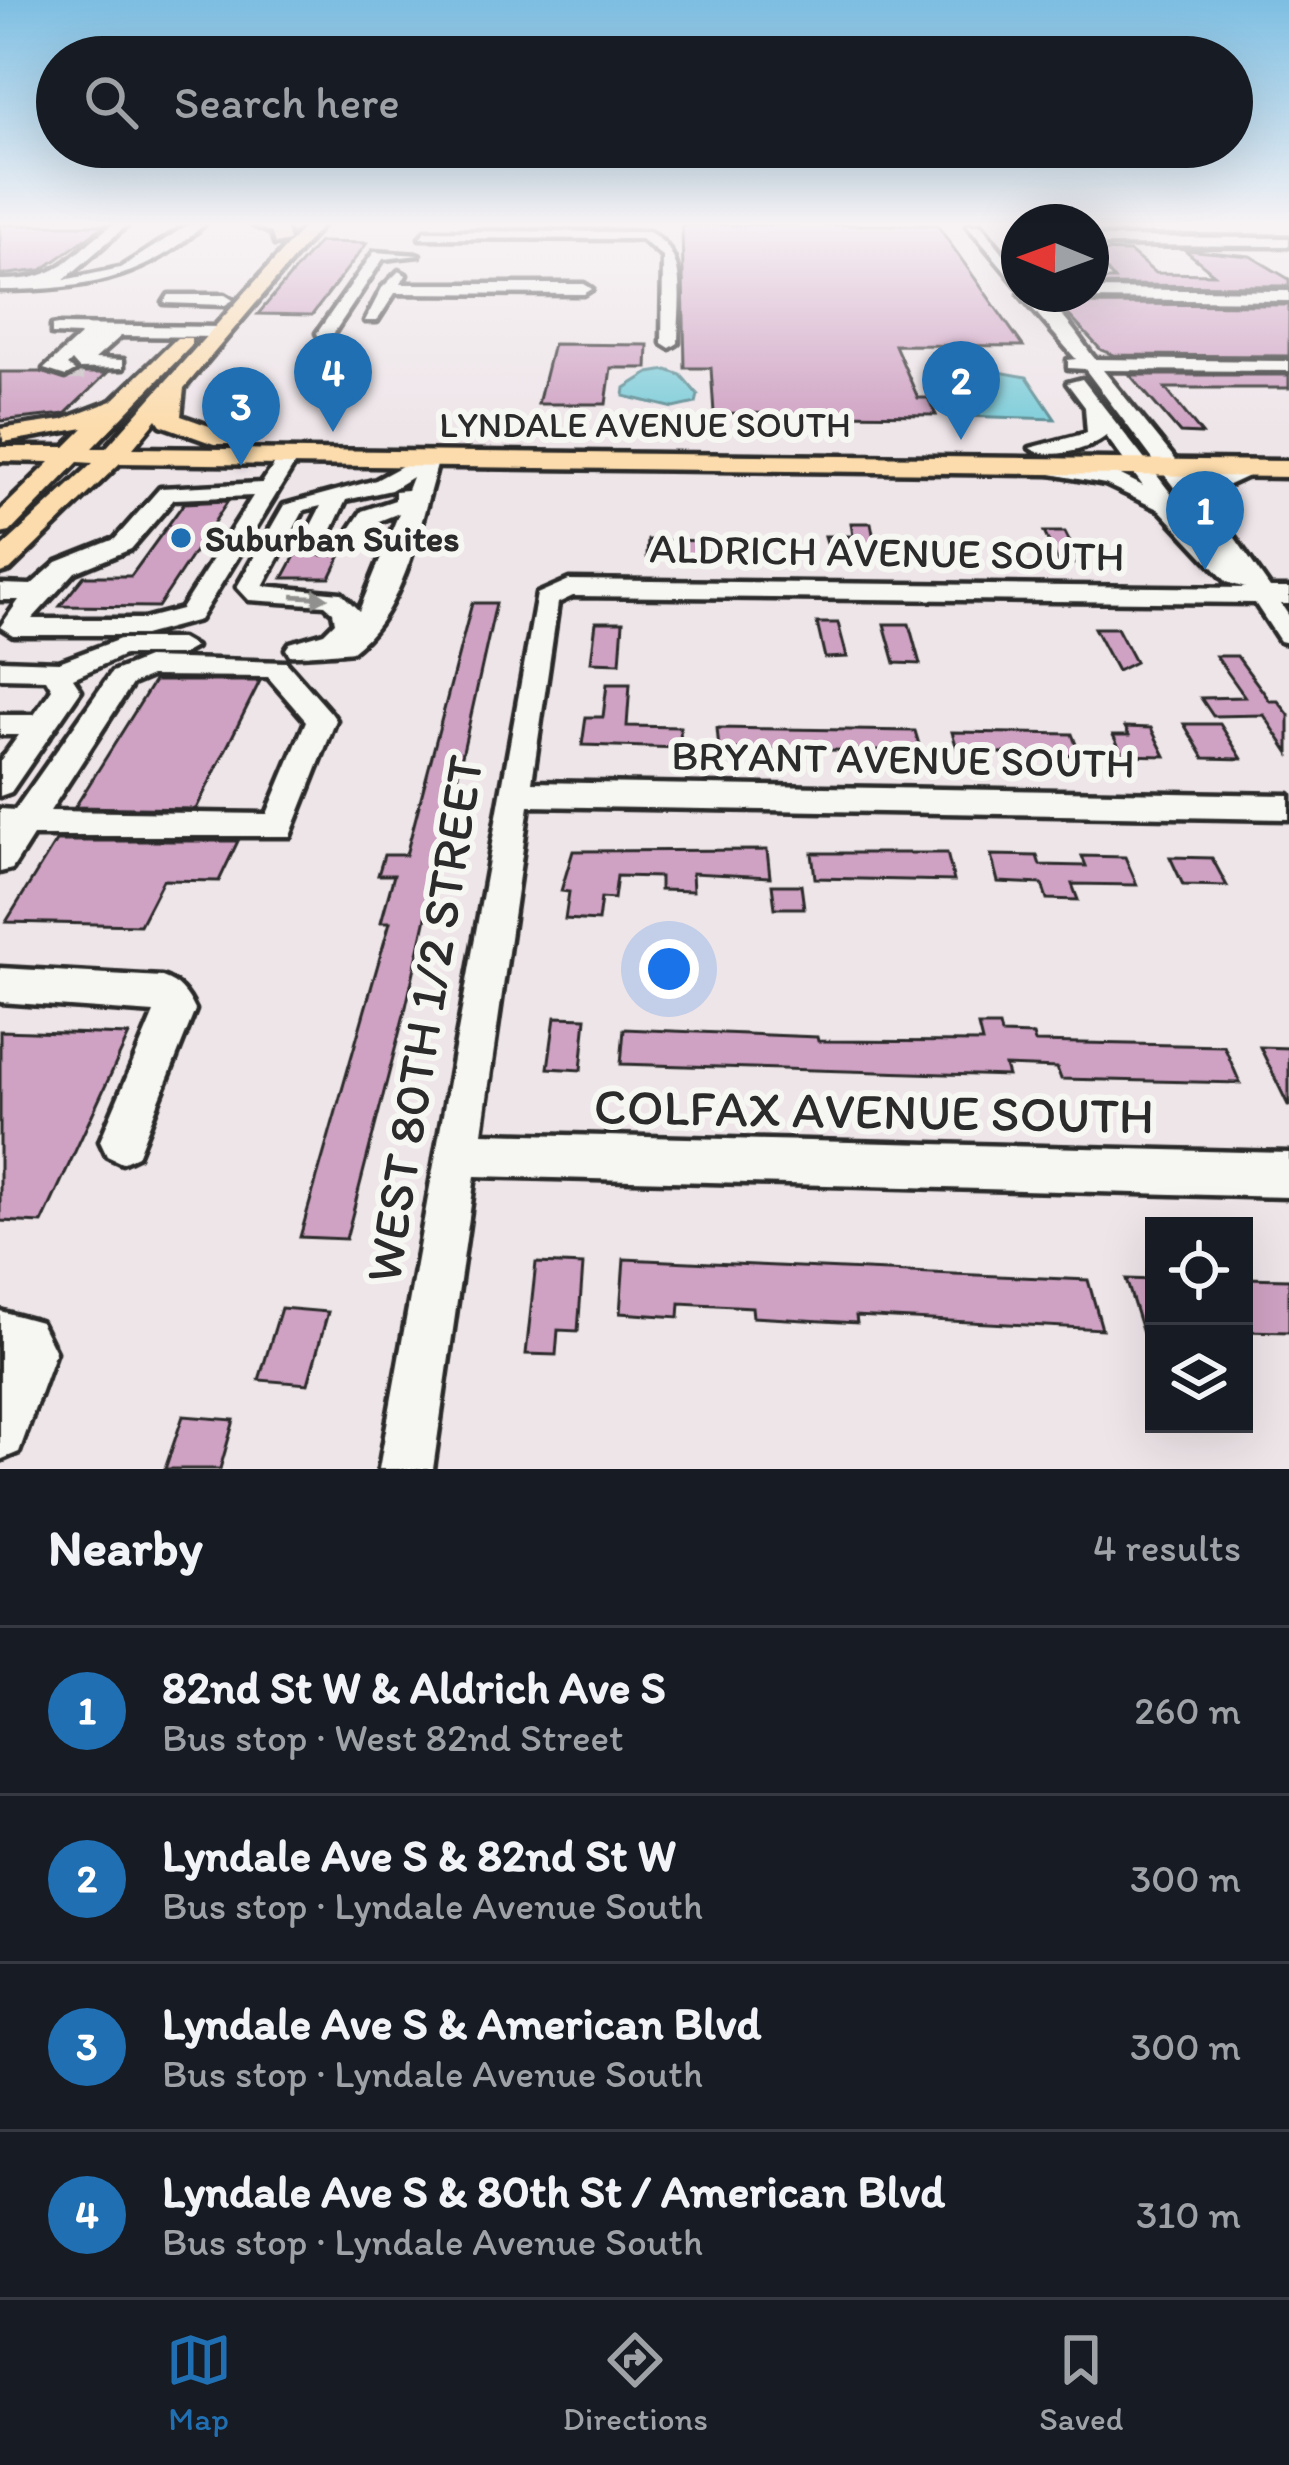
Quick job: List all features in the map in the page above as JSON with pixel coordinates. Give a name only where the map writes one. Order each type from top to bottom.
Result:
[{"type":"main road","points":[[2,524],[231,294]]},
{"type":"main road","points":[[0,564],[55,517],[121,447],[254,294]]},
{"type":"main road","points":[[0,436],[97,418],[139,389]]},
{"type":"main road","points":[[174,389],[169,421],[219,448]]},
{"type":"main road","name":"LYNDALE AVENUE SOUTH","points":[[0,436],[121,447],[1046,458],[1289,470]]},
{"type":"main road","name":"LYNDALE AVENUE SOUTH","points":[[0,458],[84,446]]},
{"type":"main road","points":[[55,517],[142,469],[219,448]]},
{"type":"main road","name":"LYNDALE AVENUE SOUTH","points":[[219,448],[289,457],[1046,458]]},
{"type":"main road","name":"LYNDALE AVENUE SOUTH","points":[[1151,461],[1289,454]]},
{"type":"main road","points":[[0,458],[26,466],[30,477],[2,524]]},
{"type":"street","points":[[325,333],[352,294]]},
{"type":"street","points":[[371,318],[386,294]]},
{"type":"street","points":[[670,294],[670,344]]},
{"type":"street","points":[[1109,294],[1289,296]]},
{"type":"street","points":[[169,300],[225,300]]},
{"type":"street","points":[[79,311],[58,328],[220,332]]},
{"type":"street","points":[[1030,312],[1094,405],[1208,515],[1289,635]]},
{"type":"street","points":[[1048,312],[1151,461],[1172,510]]},
{"type":"street","points":[[100,331],[53,369],[75,371],[117,364],[155,331]]},
{"type":"street","points":[[100,331],[79,364],[117,364]]},
{"type":"street","points":[[1063,364],[1289,367]]},
{"type":"street","points":[[1046,458],[1097,435],[1094,405]]},
{"type":"street","points":[[267,489],[168,493],[123,544],[66,567],[37,593],[13,627],[144,627],[190,614],[289,457]]},
{"type":"street","points":[[300,649],[345,629],[341,603],[332,598],[258,595],[250,587],[292,508],[383,485],[429,458]]},
{"type":"street","points":[[0,669],[60,674],[120,647],[338,647],[360,634],[429,458]]},
{"type":"street","points":[[1046,458],[1111,479],[1172,510],[1259,596]]},
{"type":"street","points":[[1208,515],[1210,484],[1248,471]]},
{"type":"street","points":[[346,494],[316,539],[321,544],[354,542],[370,516],[415,500]]},
{"type":"street","points":[[346,494],[415,500]]},
{"type":"street","name":"ALDRICH AVENUE SOUTH","points":[[556,591],[1289,596]]},
{"type":"street","name":"WEST 80TH 1/2 STREET","points":[[406,1469],[545,599],[556,591]]},
{"type":"street","points":[[0,592],[37,593]]},
{"type":"street","points":[[0,859],[12,822],[80,740],[122,678],[147,667],[276,668],[321,720],[278,827],[12,822]]},
{"type":"street","points":[[0,784],[67,690],[60,674]]},
{"type":"street","points":[[0,724],[80,740]]},
{"type":"street","name":"BRYANT AVENUE SOUTH","points":[[516,794],[1289,807]]},
{"type":"street","points":[[0,985],[162,994],[173,1003],[175,1010],[122,1141]]},
{"type":"street","name":"COLFAX AVENUE SOUTH","points":[[457,1154],[1289,1175]]},
{"type":"street","points":[[0,1336],[22,1340],[30,1352],[0,1433]]},
{"type":"water","points":[[667,370],[681,375],[698,395],[696,403],[674,408],[624,396],[625,388],[649,373]]},
{"type":"water","points":[[988,370],[1027,377],[1055,419],[963,416],[946,385],[996,385]]},
{"type":"building","points":[[275,294],[328,294],[312,315],[258,314]]},
{"type":"building","points":[[683,294],[986,294],[1023,346],[895,345],[918,398],[928,398],[936,415],[714,413],[711,368],[685,368]]},
{"type":"building","points":[[1109,304],[1289,305],[1289,356],[1114,355],[1101,350],[1066,312],[1109,312]]},
{"type":"building","points":[[553,344],[648,345],[647,368],[611,368],[606,404],[538,404]]},
{"type":"building","points":[[0,372],[41,372],[65,380],[79,373],[107,373],[65,414],[0,421]]},
{"type":"building","points":[[1130,375],[1289,375],[1289,388],[1165,388],[1202,434],[1180,433]]},
{"type":"building","name":"Suburban Suites","points":[[228,501],[158,607],[60,606],[84,576],[131,576],[184,503]]},
{"type":"building","points":[[851,523],[871,523],[878,560],[832,559],[825,536],[853,536]]},
{"type":"building","points":[[1044,532],[1065,532],[1081,564],[1059,564]]},
{"type":"building","points":[[648,540],[724,541],[725,558],[647,557]]},
{"type":"building","points":[[296,554],[341,555],[330,578],[283,578]]},
{"type":"building","points":[[472,603],[496,603],[406,1007],[346,1239],[300,1237],[390,922],[381,922],[394,875],[378,875],[384,855],[406,855]]},
{"type":"building","points":[[596,622],[623,622],[620,663],[591,662]]},
{"type":"building","points":[[817,623],[838,623],[847,657],[825,658]]},
{"type":"building","points":[[884,624],[909,624],[920,664],[895,663]]},
{"type":"building","points":[[1094,628],[1117,628],[1135,662],[1117,671]]},
{"type":"building","points":[[1216,656],[1237,656],[1270,701],[1278,701],[1289,715],[1289,753],[1264,715],[1213,716],[1201,698],[1245,697]]},
{"type":"building","points":[[154,681],[260,681],[196,809],[75,807]]},
{"type":"building","points":[[607,684],[630,684],[627,726],[680,727],[681,748],[582,745],[586,717],[603,717]]},
{"type":"building","points":[[1184,724],[1220,724],[1242,759],[1204,758]]},
{"type":"building","points":[[1125,727],[1151,728],[1165,756],[1123,755],[1113,735],[1129,735]]},
{"type":"building","points":[[717,728],[915,731],[921,751],[719,749]]},
{"type":"building","points":[[952,732],[1072,734],[1080,755],[958,752]]},
{"type":"building","points":[[56,841],[238,841],[219,881],[163,880],[140,925],[6,922]]},
{"type":"building","points":[[767,850],[770,877],[692,873],[693,891],[660,890],[660,877],[617,876],[614,899],[601,898],[598,921],[565,919],[569,892],[561,891],[573,851]]},
{"type":"building","points":[[812,853],[947,853],[954,881],[815,878]]},
{"type":"building","points":[[991,855],[1037,856],[1040,865],[1086,866],[1082,856],[1125,857],[1137,885],[1072,884],[1078,900],[1047,899],[1042,884],[998,882]]},
{"type":"building","points":[[1170,857],[1212,858],[1227,886],[1183,885]]},
{"type":"building","points":[[772,885],[801,885],[804,908],[775,908]]},
{"type":"building","points":[[555,1017],[586,1018],[581,1070],[548,1068]]},
{"type":"building","points":[[978,1026],[999,1026],[1001,1034],[1033,1035],[1035,1042],[1224,1046],[1240,1083],[1061,1079],[1057,1068],[1005,1066],[1008,1076],[621,1064],[624,1029],[817,1037],[818,1041],[982,1042]]},
{"type":"building","points":[[0,1031],[129,1035],[42,1223],[0,1221]]},
{"type":"building","points":[[1260,1047],[1289,1048],[1289,1107]]},
{"type":"building","points":[[624,1259],[1088,1280],[1102,1329],[856,1316],[857,1323],[753,1317],[752,1307],[680,1303],[679,1317],[620,1313]]},
{"type":"building","points":[[536,1263],[583,1265],[578,1331],[558,1330],[556,1355],[526,1354]]},
{"type":"building","points":[[1253,1278],[1289,1279],[1289,1332],[1253,1331]]},
{"type":"building","points":[[1126,1279],[1145,1280],[1145,1340]]},
{"type":"building","points":[[281,1308],[328,1312],[308,1384],[259,1380]]},
{"type":"building","points":[[183,1416],[234,1420],[220,1469],[165,1469]]},
{"type":"tunnel","points":[[66,371],[85,371]]},
{"type":"place","name":"Lyndale Ave S & 80th St / American Blvd","points":[[333,432]]},
{"type":"place","name":"Lyndale Ave S & 82nd St W","points":[[961,440]]},
{"type":"place","name":"Lyndale Ave S & American Blvd","points":[[241,466]]},
{"type":"place","name":"Suburban Suites","points":[[181,538]]},
{"type":"place","name":"82nd St W & Aldrich Ave S","points":[[1205,570]]}]
